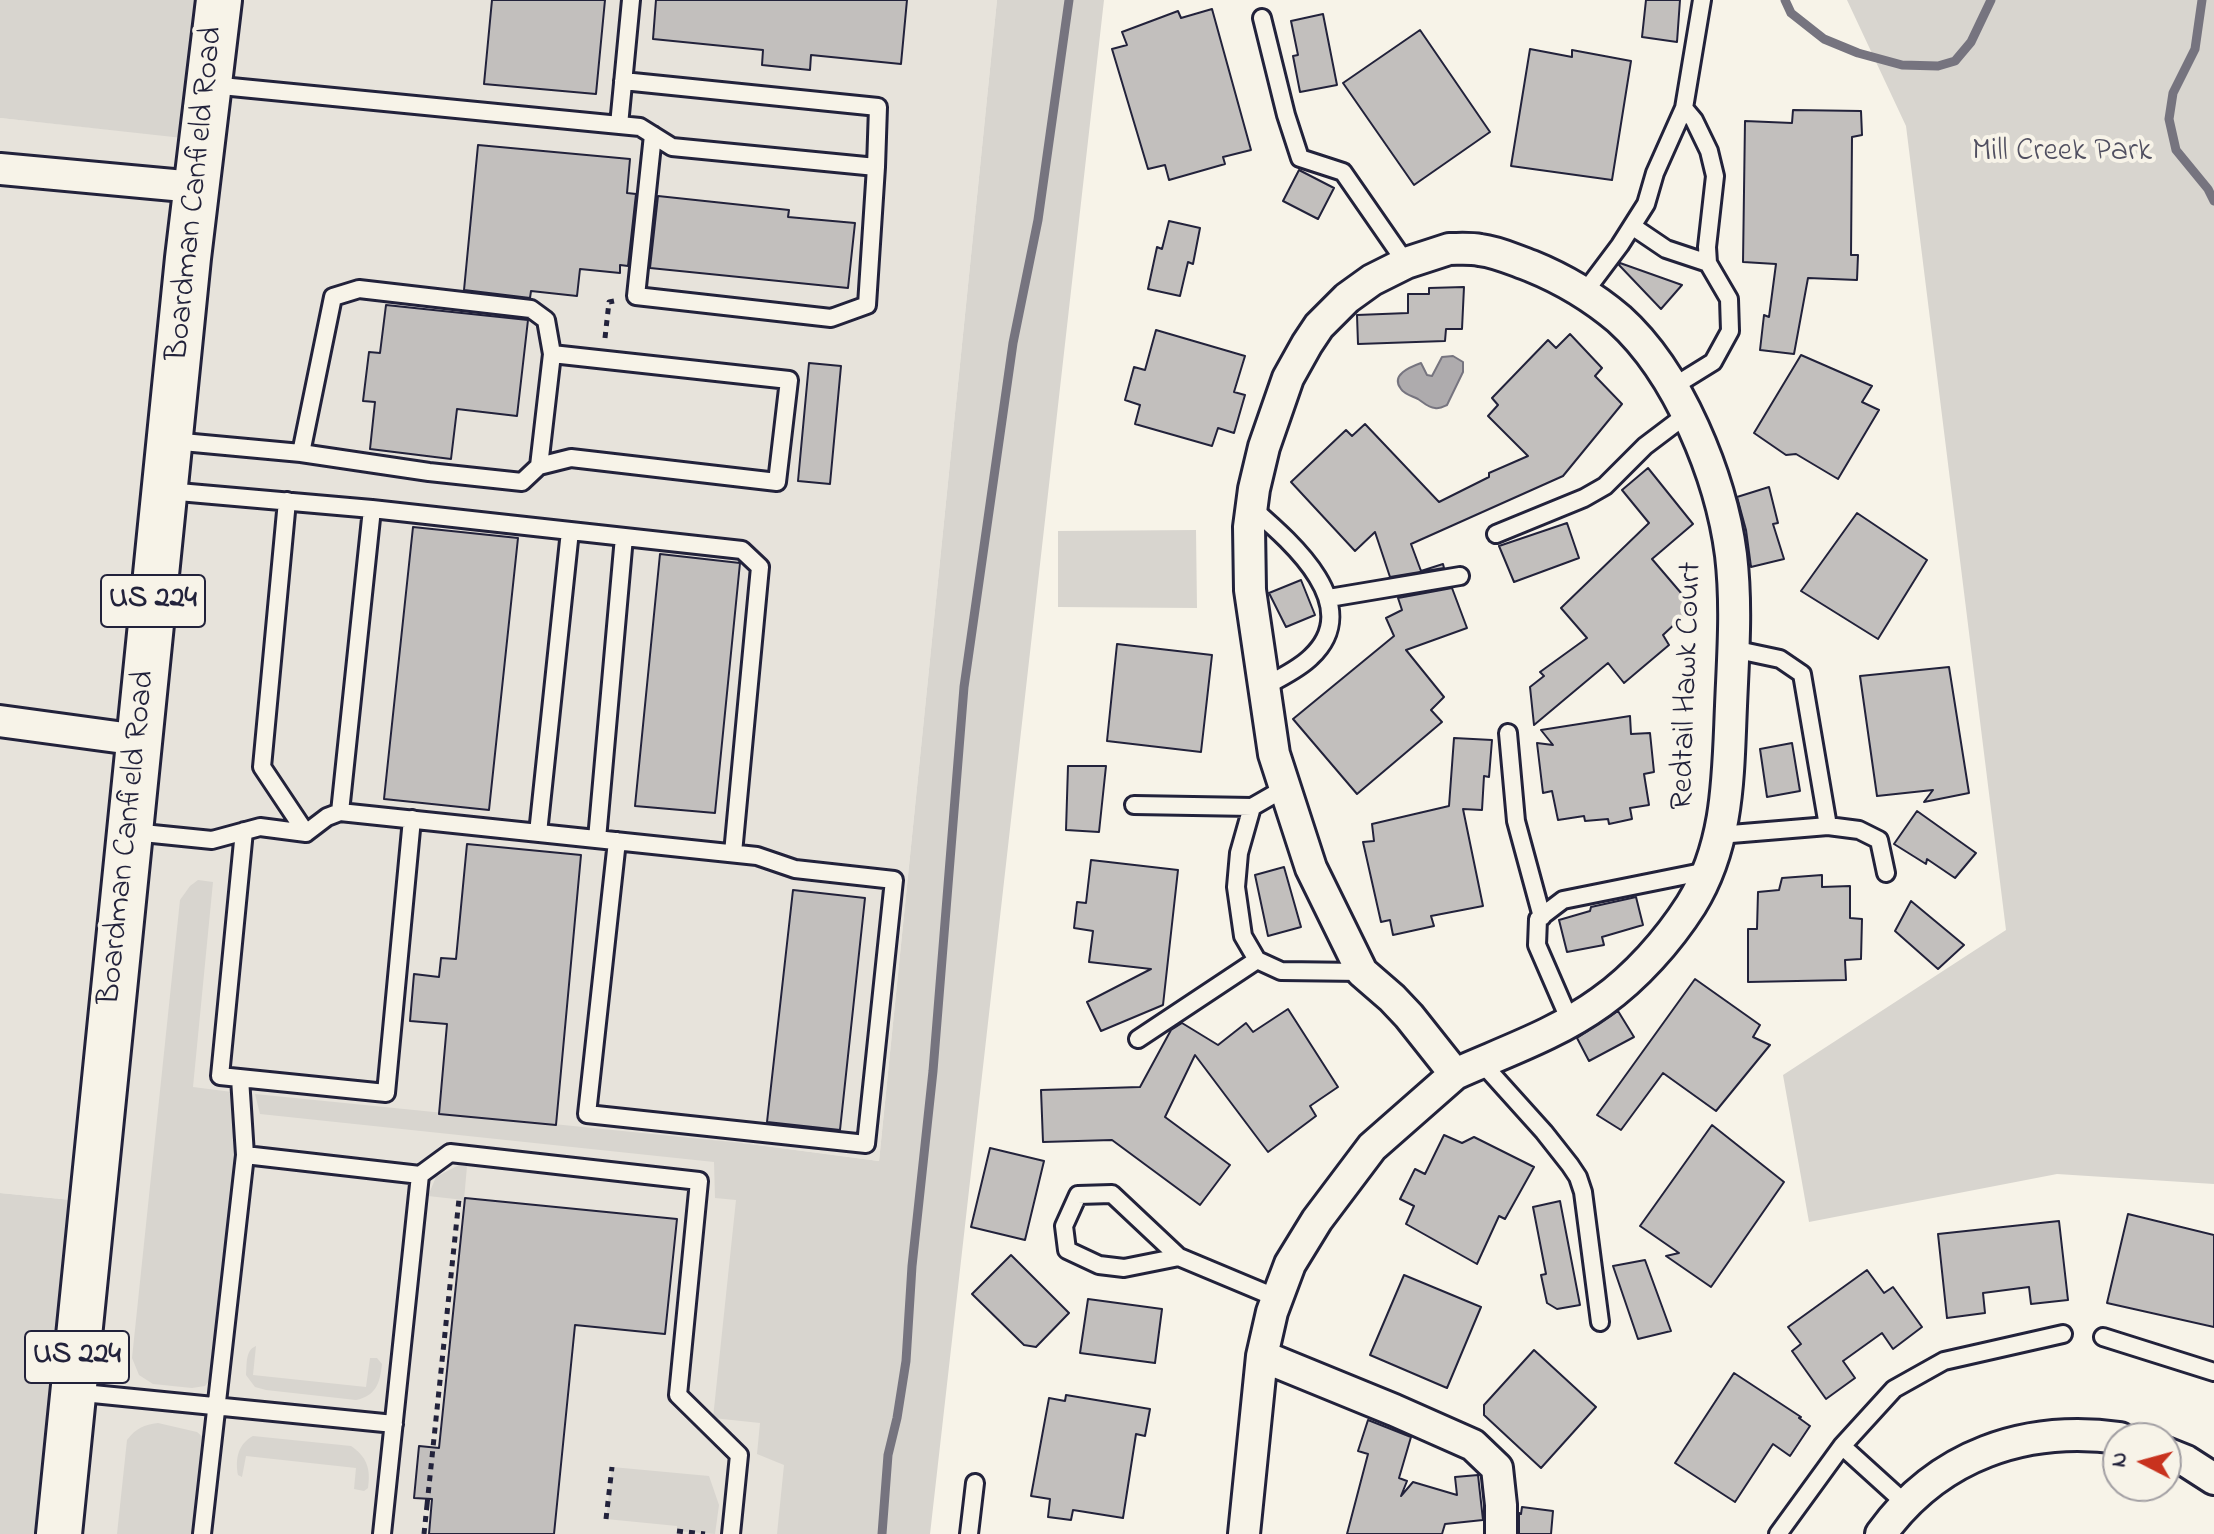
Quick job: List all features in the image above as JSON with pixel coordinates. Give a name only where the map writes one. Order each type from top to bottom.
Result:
[{"type":"main road","name":"Boardman Canfield Road","points":[[59,1534],[195,187],[219,0]]},
{"type":"street","points":[[0,169],[195,187]]},
{"type":"street","name":"Redtail Hawk Court","points":[[1449,249],[1478,249],[1499,254],[1548,273],[1584,293],[1619,320],[1660,369],[1705,454],[1719,495],[1731,554],[1733,649],[1724,818],[1707,871],[1692,902],[1650,957],[1601,1003],[1570,1021],[1468,1068],[1362,972],[1311,868],[1274,754],[1250,590],[1251,507],[1264,447],[1288,378],[1319,326],[1347,298],[1372,280],[1406,263],[1449,249]]},
{"type":"street","points":[[0,721],[139,740]]},
{"type":"street","points":[[1244,1534],[1262,1356],[1272,1312],[1290,1264],[1303,1241],[1372,1147],[1468,1068]]},
{"type":"street","points":[[1262,1356],[1473,1445],[1497,1468],[1501,1534]]},
{"type":"street","points":[[1881,1534],[1906,1504],[1948,1470],[1972,1458],[2018,1441],[2065,1434],[2102,1437]]},
{"type":"street","points":[[2182,1459],[2214,1479]]},
{"type":"lane","points":[[619,125],[631,0]]},
{"type":"lane","points":[[1584,293],[1646,204],[1655,173],[1684,108],[1702,0]]},
{"type":"lane","points":[[1262,18],[1300,158],[1343,172],[1406,263]]},
{"type":"lane","points":[[623,81],[878,107],[867,305],[831,318],[636,296],[653,135]]},
{"type":"lane","points":[[209,85],[640,127],[672,147],[876,167]]},
{"type":"lane","points":[[1671,388],[1713,362],[1730,331],[1729,299],[1708,263],[1715,176],[1709,151],[1694,120],[1684,108]]},
{"type":"lane","points":[[1632,226],[1666,249],[1708,263]]},
{"type":"lane","points":[[301,453],[333,297],[359,289],[531,309],[546,320],[552,354],[539,466]]},
{"type":"lane","points":[[170,440],[301,453],[522,482],[539,466],[571,458],[777,482],[789,380],[552,354]]},
{"type":"lane","points":[[1496,534],[1584,498],[1605,486],[1645,446],[1686,415]]},
{"type":"lane","points":[[165,491],[372,509],[742,550],[760,567],[733,853]]},
{"type":"lane","points":[[287,501],[262,767],[306,833]]},
{"type":"lane","points":[[1251,507],[1289,540],[1329,598],[1331,618],[1325,640],[1310,658],[1264,687]]},
{"type":"lane","points":[[340,812],[372,509]]},
{"type":"lane","points":[[538,833],[570,531]]},
{"type":"lane","points":[[597,839],[624,537]]},
{"type":"lane","points":[[1329,598],[1460,576]]},
{"type":"lane","points":[[1733,649],[1780,659],[1802,674],[1828,826]]},
{"type":"lane","points":[[1508,733],[1516,821],[1542,917]]},
{"type":"lane","points":[[1134,805],[1252,807],[1285,788]]},
{"type":"lane","points":[[1252,807],[1239,853],[1236,887],[1243,936],[1257,960],[1281,971],[1362,972]]},
{"type":"lane","points":[[130,831],[212,840],[260,827],[306,833],[327,817],[340,812],[733,853],[757,856],[795,869],[894,880],[866,1144],[587,1114],[617,841]]},
{"type":"lane","points":[[244,831],[220,1076],[386,1093],[412,819]]},
{"type":"lane","points":[[1719,835],[1828,826],[1859,830],[1879,840],[1886,873]]},
{"type":"lane","points":[[1570,1021],[1537,945],[1538,919],[1563,900],[1707,871]]},
{"type":"lane","points":[[1138,1039],[1257,960]]},
{"type":"lane","points":[[1468,1068],[1544,1132],[1578,1177],[1583,1192],[1600,1322]]},
{"type":"lane","points":[[202,1534],[245,1155],[240,1078]]},
{"type":"lane","points":[[245,1155],[420,1175],[450,1153],[699,1181],[678,1395],[739,1455],[731,1534]]},
{"type":"lane","points":[[382,1534],[420,1175]]},
{"type":"lane","points":[[1179,1257],[1124,1268],[1099,1265],[1067,1250],[1064,1226],[1078,1195],[1112,1194],[1179,1257],[1277,1298]]},
{"type":"lane","points":[[1778,1534],[1842,1446],[1894,1389],[1944,1361],[2063,1334]]},
{"type":"lane","points":[[2103,1337],[2214,1372]]},
{"type":"lane","points":[[73,1392],[394,1424]]},
{"type":"lane","points":[[1842,1446],[1906,1504]]},
{"type":"lane","points":[[969,1534],[975,1483]]},
{"type":"path","points":[[602,359],[609,302],[636,296]]},
{"type":"path","points":[[424,1534],[459,1199]]},
{"type":"path","points":[[606,1519],[612,1467]]},
{"type":"path","points":[[677,1531],[705,1534]]},
{"type":"shaded area","points":[[219,0],[997,0],[879,1161],[742,1143],[802,1417],[790,1534],[59,1534],[92,1202],[0,1193],[0,118],[201,139]]},
{"type":"shaded area","points":[[1453,356],[1463,362],[1463,372],[1447,405],[1430,407],[1406,394],[1398,384],[1400,376],[1407,369],[1421,363],[1427,375],[1432,376],[1442,357]]},
{"type":"green space","points":[[0,0],[219,0],[201,140],[0,118]]},
{"type":"green space","points":[[997,0],[1104,0],[930,1534],[777,1534],[784,1465],[757,1454],[760,1423],[713,1418],[736,1200],[715,1198],[714,1162],[260,1114],[255,1094],[742,1143],[879,1161]]},
{"type":"green space","name":"Mill Creek Park","points":[[1847,0],[2214,0],[2214,1184],[2057,1174],[1809,1222],[1783,1075],[2006,930],[1906,126]]},
{"type":"green space","points":[[1196,530],[1197,608],[1058,607],[1058,531]]},
{"type":"green space","points":[[198,880],[213,882],[193,1087],[232,1092],[237,1139],[213,1377],[205,1386],[192,1388],[153,1384],[139,1375],[132,1358],[180,900]]},
{"type":"green space","points":[[459,1165],[467,1166],[464,1200],[428,1196],[436,1177]]},
{"type":"green space","points":[[0,1193],[92,1202],[59,1534],[0,1534]]},
{"type":"green space","points":[[256,1346],[253,1375],[366,1387],[370,1358],[377,1358],[382,1364],[380,1377],[372,1392],[356,1400],[266,1390],[255,1387],[246,1375],[248,1354]]},
{"type":"green space","points":[[158,1423],[197,1432],[206,1440],[199,1534],[117,1534],[127,1440],[141,1428]]},
{"type":"green space","points":[[253,1436],[351,1446],[367,1464],[368,1488],[364,1491],[354,1489],[356,1468],[246,1456],[242,1477],[238,1475],[237,1458],[244,1443]]},
{"type":"green space","points":[[612,1467],[709,1476],[719,1505],[715,1534],[677,1531],[677,1526],[606,1519]]},
{"type":"building","points":[[492,0],[605,0],[596,94],[484,84]]},
{"type":"building","points":[[656,0],[907,0],[901,64],[811,55],[810,70],[762,65],[763,50],[653,39]]},
{"type":"building","points":[[1646,0],[1680,0],[1677,42],[1642,37]]},
{"type":"building","points":[[1212,9],[1251,150],[1223,157],[1225,164],[1169,180],[1165,165],[1148,169],[1112,49],[1127,45],[1122,32],[1178,11],[1181,18]]},
{"type":"building","points":[[1323,14],[1337,85],[1300,92],[1293,56],[1298,55],[1291,21]]},
{"type":"building","points":[[1420,30],[1490,132],[1414,185],[1343,83]]},
{"type":"building","points":[[1530,49],[1572,57],[1572,50],[1631,61],[1612,180],[1511,166]]},
{"type":"building","points":[[1793,110],[1861,111],[1862,135],[1852,137],[1851,255],[1858,255],[1857,280],[1808,278],[1794,354],[1760,350],[1764,315],[1769,317],[1776,264],[1743,262],[1745,121],[1792,123]]},
{"type":"building","points":[[478,145],[630,159],[627,193],[636,194],[628,266],[620,265],[620,273],[580,269],[577,296],[531,291],[530,298],[464,290]]},
{"type":"building","points":[[1299,170],[1334,188],[1318,219],[1283,201]]},
{"type":"building","points":[[658,196],[789,210],[788,217],[855,223],[848,288],[650,268]]},
{"type":"building","points":[[1169,221],[1200,228],[1193,264],[1188,262],[1180,296],[1148,289],[1157,247],[1162,249]]},
{"type":"building","points":[[1620,263],[1682,285],[1661,309]]},
{"type":"building","points":[[1464,287],[1462,329],[1446,329],[1445,341],[1358,344],[1357,315],[1408,313],[1408,294],[1429,294],[1429,288]]},
{"type":"building","points":[[386,305],[528,320],[517,416],[457,409],[451,459],[370,449],[375,402],[363,401],[369,352],[380,353]]},
{"type":"building","points":[[1156,330],[1245,356],[1234,392],[1245,395],[1234,433],[1218,428],[1212,446],[1135,424],[1140,405],[1125,400],[1134,367],[1145,370]]},
{"type":"building","points":[[1570,334],[1602,368],[1595,376],[1622,404],[1563,476],[1411,544],[1421,571],[1443,564],[1444,568],[1390,577],[1375,532],[1355,551],[1291,482],[1346,430],[1352,436],[1365,424],[1439,502],[1489,477],[1489,473],[1528,456],[1488,416],[1498,405],[1492,398],[1548,340],[1556,348]]},
{"type":"building","points":[[1801,355],[1872,386],[1862,402],[1879,410],[1838,479],[1796,454],[1786,455],[1754,433]]},
{"type":"building","points":[[809,363],[841,366],[830,484],[798,481]]},
{"type":"building","points":[[1648,468],[1693,524],[1652,559],[1693,607],[1663,635],[1669,645],[1624,683],[1608,663],[1534,725],[1530,687],[1544,676],[1540,672],[1587,638],[1561,608],[1649,523],[1622,490]]},
{"type":"building","points":[[1769,487],[1778,523],[1773,524],[1784,559],[1751,567],[1737,497]]},
{"type":"building","points":[[1857,513],[1927,560],[1878,639],[1801,591]]},
{"type":"building","points":[[1567,523],[1579,558],[1514,582],[1499,546]]},
{"type":"building","points":[[413,527],[518,538],[489,810],[384,799]]},
{"type":"building","points":[[660,554],[740,563],[715,813],[635,806]]},
{"type":"building","points":[[1301,580],[1315,615],[1286,627],[1269,593]]},
{"type":"building","points":[[1452,588],[1467,628],[1406,650],[1444,697],[1431,710],[1442,722],[1357,794],[1293,719],[1394,636],[1386,618],[1402,610],[1398,598]]},
{"type":"building","points":[[1117,644],[1212,655],[1201,752],[1107,741]]},
{"type":"building","points":[[1949,667],[1969,793],[1924,802],[1933,790],[1877,796],[1860,676]]},
{"type":"building","points":[[1630,716],[1631,734],[1650,733],[1654,772],[1644,774],[1649,805],[1630,808],[1632,819],[1609,824],[1608,819],[1585,821],[1584,816],[1558,820],[1552,791],[1543,793],[1537,743],[1553,745],[1541,730]]},
{"type":"building","points":[[1454,738],[1492,740],[1489,777],[1484,776],[1482,810],[1463,809],[1483,906],[1431,916],[1434,926],[1393,935],[1390,920],[1381,922],[1363,842],[1374,841],[1372,824],[1449,806]]},
{"type":"building","points":[[1792,743],[1800,791],[1767,797],[1760,749]]},
{"type":"building","points":[[1068,766],[1106,766],[1099,832],[1066,830]]},
{"type":"building","points":[[1917,811],[1976,853],[1955,878],[1927,859],[1926,864],[1894,844]]},
{"type":"building","points":[[467,844],[581,855],[556,1125],[439,1114],[447,1024],[410,1021],[414,974],[439,977],[441,958],[456,959]]},
{"type":"building","points":[[1091,860],[1178,870],[1163,1005],[1101,1031],[1087,1002],[1151,969],[1089,962],[1093,931],[1074,928],[1077,902],[1086,903]]},
{"type":"building","points":[[1284,867],[1301,927],[1268,936],[1255,875]]},
{"type":"building","points":[[1822,875],[1822,887],[1850,886],[1850,918],[1862,919],[1861,959],[1845,960],[1846,980],[1748,982],[1748,929],[1757,929],[1758,892],[1779,890],[1782,878]]},
{"type":"building","points":[[793,890],[865,898],[840,1130],[767,1122]]},
{"type":"building","points":[[1636,897],[1643,925],[1602,937],[1604,945],[1567,952],[1559,920],[1590,911],[1591,907]]},
{"type":"building","points":[[1911,901],[1964,945],[1938,969],[1895,931]]},
{"type":"building","points":[[1695,979],[1760,1025],[1753,1037],[1770,1045],[1716,1111],[1663,1073],[1621,1130],[1597,1115]]},
{"type":"building","points":[[1288,1009],[1338,1087],[1310,1106],[1316,1116],[1268,1152],[1195,1055],[1165,1117],[1230,1165],[1200,1205],[1112,1140],[1043,1142],[1041,1090],[1140,1087],[1171,1030],[1182,1023],[1218,1045],[1246,1023],[1253,1032]]},
{"type":"building","points":[[1618,1011],[1634,1037],[1589,1061],[1577,1038]]},
{"type":"building","points":[[1712,1125],[1784,1182],[1711,1287],[1666,1256],[1679,1253],[1640,1226]]},
{"type":"building","points":[[1444,1135],[1462,1143],[1474,1137],[1534,1167],[1505,1219],[1499,1216],[1477,1264],[1406,1224],[1414,1206],[1400,1199],[1415,1169],[1425,1174]]},
{"type":"building","points":[[990,1148],[1044,1161],[1025,1240],[971,1227]]},
{"type":"building","points":[[465,1198],[677,1219],[665,1334],[575,1325],[554,1534],[429,1534],[432,1499],[414,1498],[419,1446],[439,1448]]},
{"type":"building","points":[[1560,1201],[1580,1305],[1557,1309],[1547,1303],[1541,1275],[1546,1274],[1533,1207]]},
{"type":"building","points":[[2128,1214],[2214,1235],[2214,1327],[2107,1303]]},
{"type":"building","points":[[2059,1221],[2068,1300],[2031,1304],[2029,1287],[1983,1293],[1985,1313],[1947,1318],[1938,1234]]},
{"type":"building","points":[[1011,1255],[1069,1313],[1036,1347],[1024,1345],[972,1294]]},
{"type":"building","points":[[1645,1260],[1671,1331],[1638,1339],[1613,1266]]},
{"type":"building","points":[[1867,1270],[1884,1293],[1893,1287],[1922,1327],[1893,1349],[1882,1333],[1843,1361],[1855,1378],[1826,1399],[1792,1351],[1801,1344],[1788,1327]]},
{"type":"building","points":[[1404,1275],[1481,1307],[1447,1388],[1370,1355]]},
{"type":"building","points":[[1088,1299],[1162,1309],[1155,1363],[1080,1353]]},
{"type":"building","points":[[1534,1350],[1596,1407],[1541,1468],[1484,1415],[1484,1405]]},
{"type":"building","points":[[1734,1373],[1810,1426],[1790,1456],[1773,1444],[1735,1502],[1675,1463]]},
{"type":"building","points":[[1066,1395],[1150,1409],[1145,1436],[1136,1434],[1123,1518],[1073,1510],[1071,1520],[1048,1517],[1050,1499],[1031,1496],[1049,1398],[1065,1401]]},
{"type":"building","points":[[1368,1420],[1411,1437],[1399,1478],[1407,1481],[1401,1496],[1413,1482],[1457,1495],[1455,1477],[1478,1475],[1483,1520],[1445,1524],[1442,1534],[1347,1534],[1368,1454],[1358,1451]]},
{"type":"building","points":[[1522,1507],[1553,1511],[1551,1534],[1519,1534]]},
{"type":"waterway","points":[[882,1534],[888,1455],[906,1361],[964,687],[1013,343],[1038,220],[1069,0]]},
{"type":"waterway","points":[[1785,0],[1791,13],[1824,39],[1858,53],[1902,65],[1938,66],[1955,61],[1971,42],[1991,0]]},
{"type":"waterway","points":[[2202,0],[2195,49],[2173,93],[2169,119],[2176,150],[2214,201]]}]
